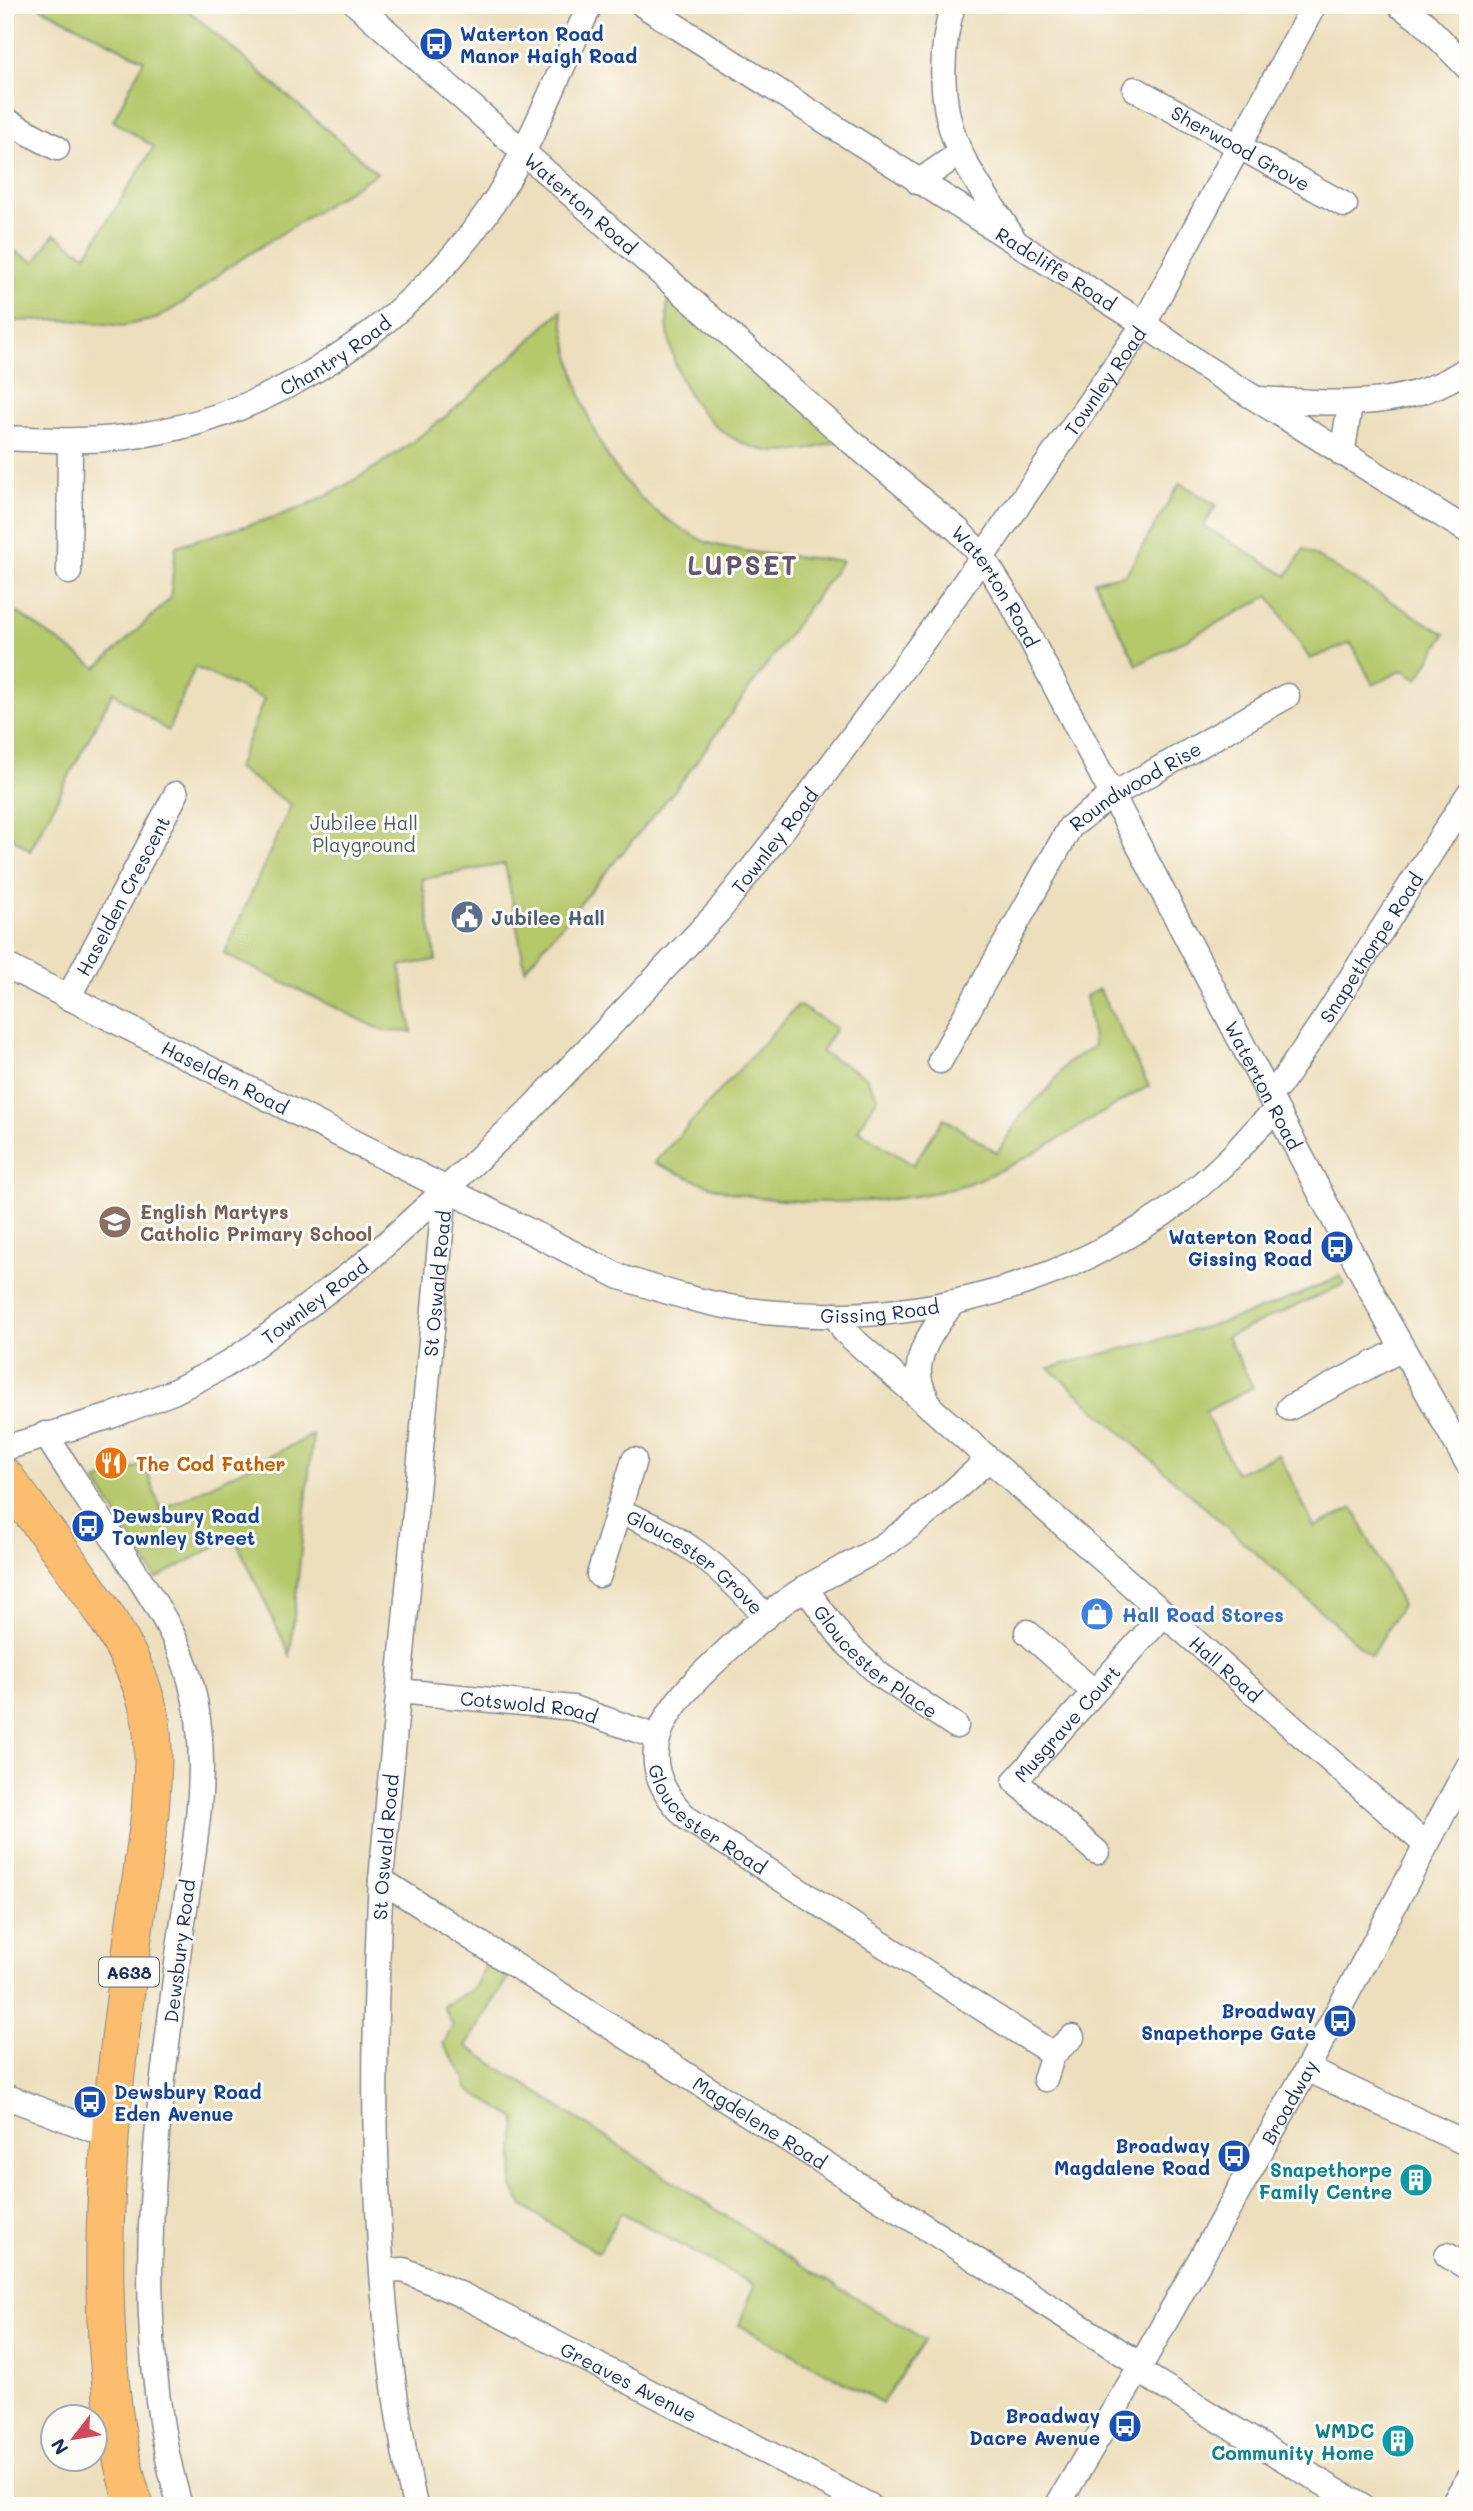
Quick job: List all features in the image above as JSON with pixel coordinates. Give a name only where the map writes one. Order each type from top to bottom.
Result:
[{"type":"highway","name":"A638","points":[[5,1477],[128,1652],[142,1687],[151,1722],[153,1771],[150,1813],[109,2136],[103,2272],[110,2386],[117,2439],[135,2506]]},
{"type":"street","name":"Waterton Road","points":[[357,5],[836,428],[958,530],[982,556],[1014,609],[1402,1349],[1468,1465]]},
{"type":"street","name":"Chantry Road","points":[[5,438],[70,441],[127,437],[201,421],[272,392],[330,362],[395,316],[429,285],[488,211],[523,149],[590,5]]},
{"type":"street","name":"Radcliffe Road","points":[[643,5],[1144,324],[1203,366],[1468,531]]},
{"type":"street","points":[[953,5],[943,57],[944,91],[960,153],[1017,244]]},
{"type":"street","name":"Townley Road","points":[[5,1448],[111,1416],[173,1392],[224,1366],[366,1262],[539,1101],[718,912],[798,810],[982,556],[1144,324],[1314,5]]},
{"type":"street","points":[[1399,5],[1423,22],[1468,68]]},
{"type":"street","name":"Sherwood Grove","points":[[1135,89],[1345,205]]},
{"type":"street","points":[[5,120],[57,148]]},
{"type":"street","points":[[918,182],[960,153]]},
{"type":"street","points":[[1256,398],[1350,405],[1406,396],[1455,377],[1468,368]]},
{"type":"street","points":[[1342,454],[1350,405]]},
{"type":"street","points":[[69,572],[70,441]]},
{"type":"street","name":"Roundwood Rise","points":[[940,1061],[1070,827],[1111,796],[1287,696]]},
{"type":"street","name":"Haselden Crescent","points":[[68,998],[176,794]]},
{"type":"street","name":"Snapethorpe Road","points":[[1272,1102],[1279,1086],[1468,795]]},
{"type":"street","name":"Haselden Road","points":[[5,965],[446,1190]]},
{"type":"street","name":"Gissing Road","points":[[446,1190],[620,1276],[676,1295],[763,1312],[835,1315],[952,1304],[1022,1285],[1069,1266],[1123,1239],[1202,1184],[1233,1155],[1262,1121],[1272,1102]]},
{"type":"street","name":"St Oswald Road","points":[[415,2506],[391,2351],[384,2271],[375,2077],[381,1880],[446,1190]]},
{"type":"street","name":"Hall Road","points":[[932,1411],[919,1379],[923,1353],[933,1330],[952,1304]]},
{"type":"street","name":"Hall Road","points":[[835,1315],[845,1332],[932,1411],[1426,1845]]},
{"type":"street","points":[[1289,1408],[1402,1349]]},
{"type":"street","name":"Dewsbury Road","points":[[46,1434],[160,1612],[177,1644],[190,1680],[197,1713],[201,1783],[165,2057],[152,2206],[152,2304],[158,2415],[180,2506]]},
{"type":"street","name":"Gloucester Grove","points":[[600,1575],[634,1460]]},
{"type":"street","name":"Gloucester Road","points":[[988,1460],[928,1514],[887,1543],[805,1588],[736,1642],[677,1700],[665,1716],[657,1737],[656,1771],[662,1788],[688,1819],[1053,2054]]},
{"type":"street","name":"Gloucester Grove","points":[[618,1511],[671,1535],[715,1564],[766,1617]]},
{"type":"street","name":"Gloucester Place","points":[[805,1588],[844,1641],[880,1675],[956,1726]]},
{"type":"street","name":"Musgrave Court","points":[[1097,1852],[1015,1781],[1163,1615]]},
{"type":"street","points":[[1041,1639],[1094,1692]]},
{"type":"street","name":"Cotswold Road","points":[[399,1691],[573,1708],[657,1737]]},
{"type":"street","name":"Broadway","points":[[1057,2506],[1139,2367],[1307,2068],[1468,1767]]},
{"type":"street","name":"Magdelene Road","points":[[381,1880],[1139,2367],[1361,2506]]},
{"type":"street","points":[[1045,2079],[1053,2054],[1072,2037]]},
{"type":"street","points":[[1307,2068],[1467,2140]]},
{"type":"street","points":[[5,2096],[109,2136]]},
{"type":"street","name":"Greaves Avenue","points":[[384,2271],[404,2270],[464,2296],[870,2506]]},
{"type":"street","points":[[1451,2506],[1468,2480]]},
{"type":"green space","points":[[36,5],[182,5],[377,173],[227,268],[186,301],[156,319],[122,326],[70,320],[5,321],[5,246],[35,262],[54,234],[86,255],[154,147],[113,121],[144,60]]},
{"type":"green space","points":[[670,282],[847,438],[808,449],[778,452],[741,443],[718,428],[699,409],[685,387],[675,362],[667,308]]},
{"type":"green space","name":"Jubilee Hall Playground","points":[[561,310],[575,374],[596,434],[630,487],[653,509],[709,543],[758,553],[842,561],[680,784],[525,969],[505,864],[422,879],[436,960],[400,966],[412,1032],[384,1031],[224,954],[291,805],[237,768],[264,699],[195,667],[168,731],[113,692],[30,851],[5,832],[5,604],[97,668],[170,599],[176,546],[298,509],[382,463],[475,392]]},
{"type":"green space","points":[[1180,483],[1216,505],[1204,526],[1287,576],[1304,549],[1445,634],[1418,679],[1403,670],[1373,685],[1351,643],[1310,659],[1269,596],[1137,665],[1094,581],[1126,574]]},
{"type":"green space","points":[[1099,989],[1149,1086],[1036,1152],[990,1175],[941,1191],[912,1196],[819,1202],[734,1193],[704,1184],[654,1163],[798,1005],[836,1028],[821,1052],[865,1076],[878,1097],[858,1130],[913,1165],[944,1118],[997,1153],[1023,1113],[1050,1087],[1067,1063],[1094,1046],[1086,996]]},
{"type":"green space","points":[[1340,1276],[1344,1284],[1227,1337],[1253,1387],[1205,1412],[1236,1473],[1279,1454],[1314,1527],[1353,1508],[1402,1605],[1371,1656],[1049,1368],[1234,1318],[1306,1292]]},
{"type":"green space","points":[[313,1435],[290,1655],[234,1536],[156,1579],[96,1481],[145,1464],[161,1510]]},
{"type":"green space","points":[[493,1952],[515,1966],[466,2046],[792,2259],[925,2340],[882,2403],[739,2325],[754,2285],[621,2212],[598,2253],[523,2206],[512,2187],[516,2119],[467,2089],[466,2078],[443,2044],[453,2026],[443,2006],[474,1988]]},
{"type":"place","name":"Waterton Road Manor Haigh Road","points":[[436,44]]},
{"type":"place","name":"Jubilee Hall","points":[[467,917]]},
{"type":"place","name":"English Martyrs Catholic Primary School","points":[[115,1222]]},
{"type":"place","name":"Waterton Road Gissing Road","points":[[1337,1247]]},
{"type":"place","name":"The Cod Father","points":[[111,1463]]},
{"type":"place","name":"Dewsbury Road Townley Street","points":[[88,1526]]},
{"type":"place","name":"Hall Road Stores","points":[[1097,1614]]},
{"type":"place","name":"Broadway Snapethorpe Gate","points":[[1340,2021]]},
{"type":"place","name":"Dewsbury Road Eden Avenue","points":[[90,2102]]},
{"type":"place","name":"Broadway Magdalene Road","points":[[1234,2156]]},
{"type":"place","name":"Snapethorpe Family Centre","points":[[1416,2180]]},
{"type":"place","name":"Broadway Dacre Avenue","points":[[1125,2426]]},
{"type":"place","name":"WMDC Community Home","points":[[1398,2441]]},
{"type":"district","name":"LUPSET","points":[[743,565]]}]
